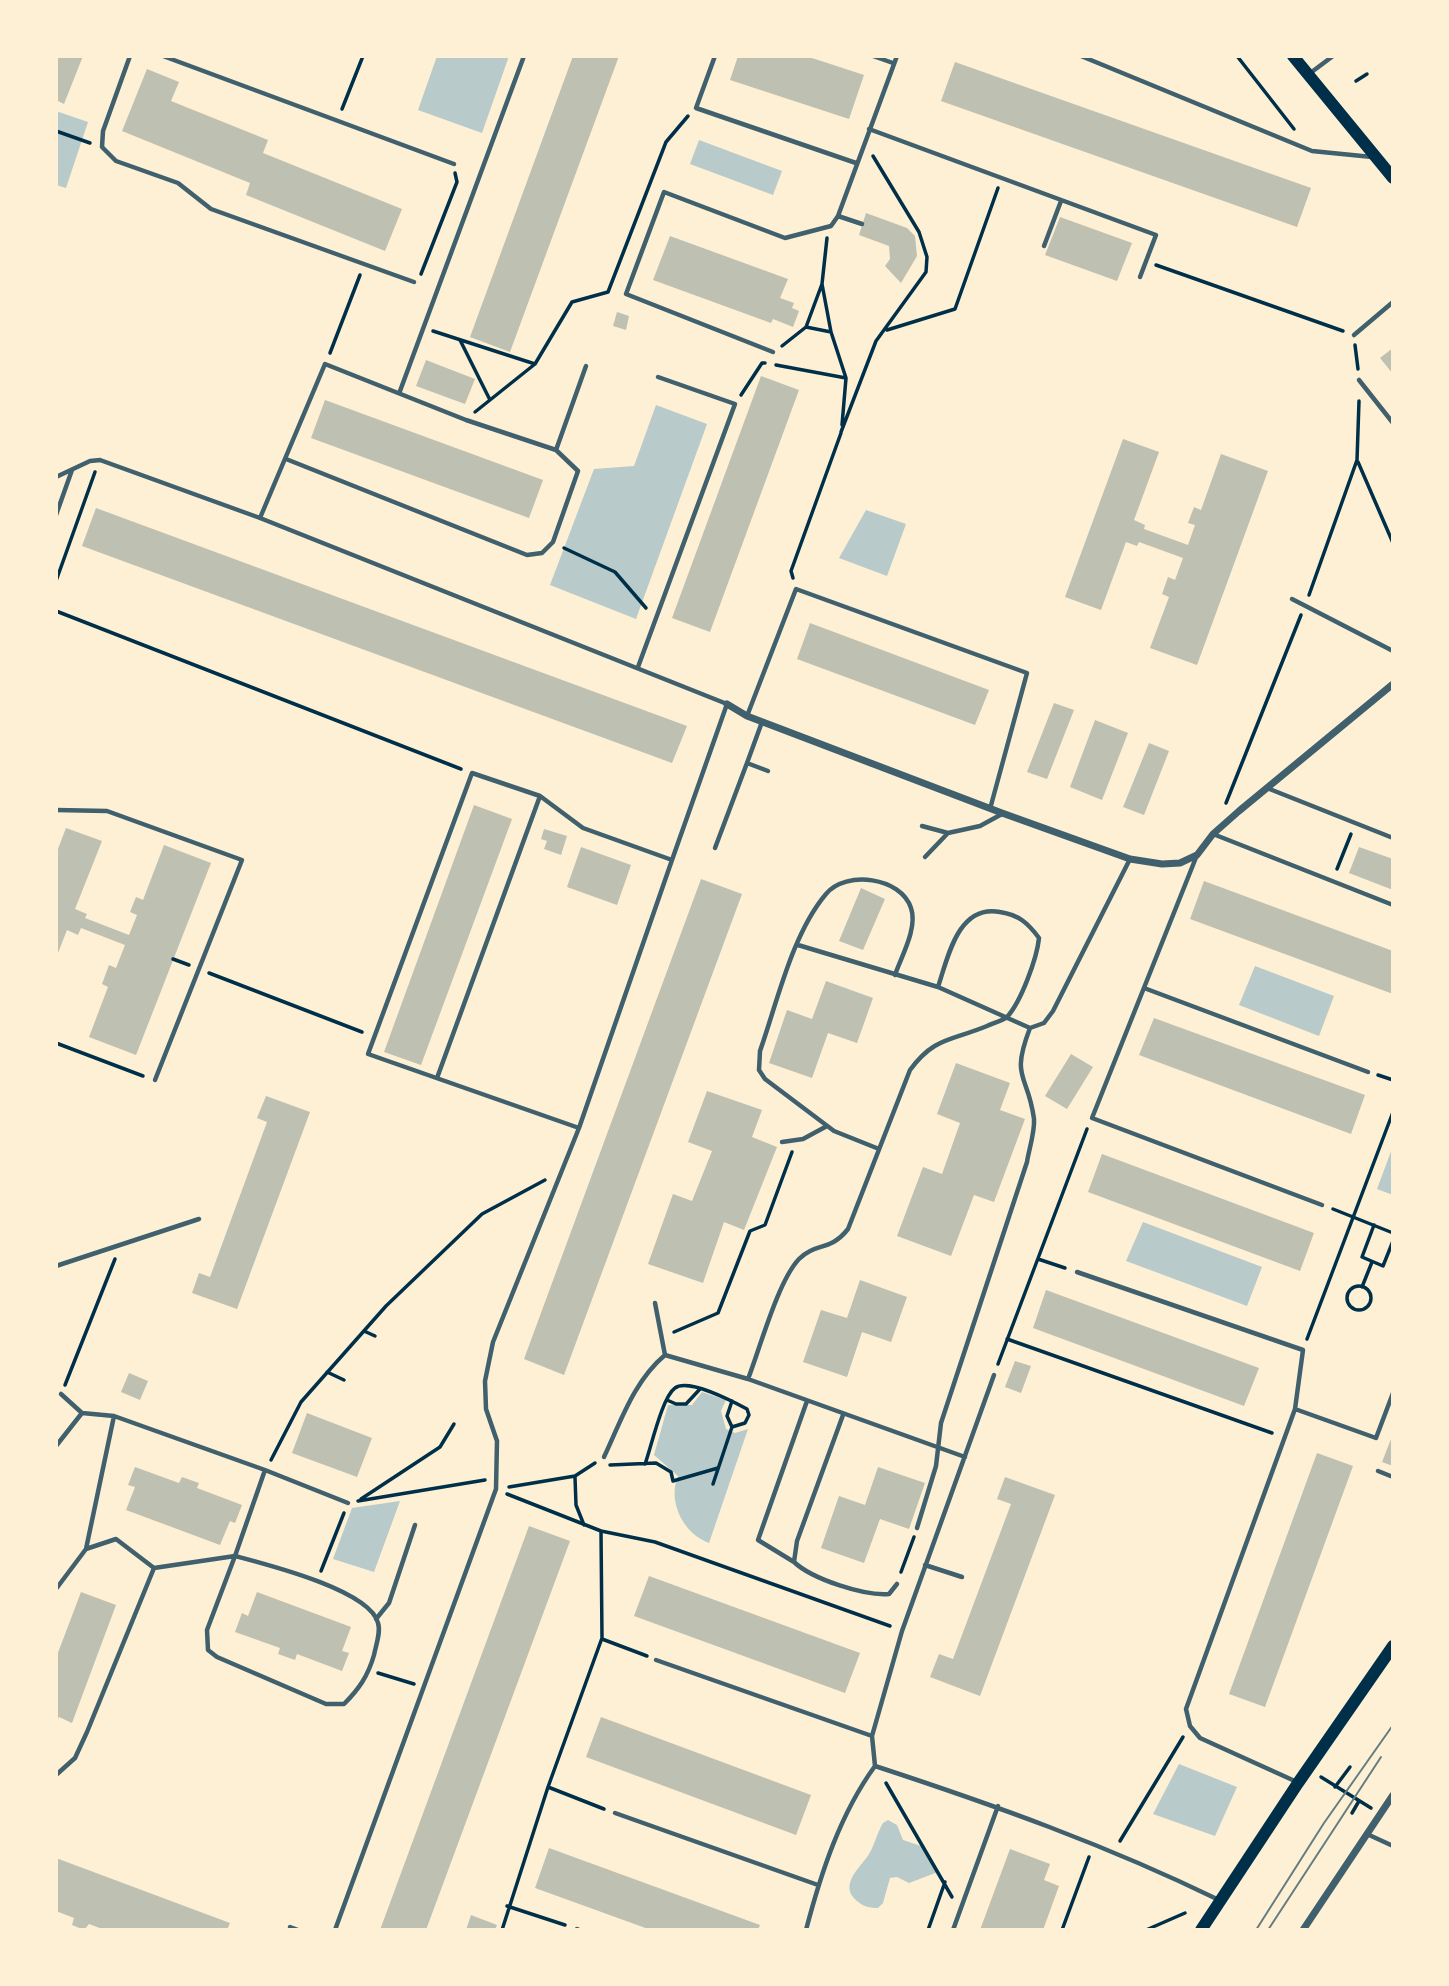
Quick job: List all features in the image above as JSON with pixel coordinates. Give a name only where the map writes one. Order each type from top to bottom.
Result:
[{"type":"main road","points":[[1293,56],[1393,178]]},
{"type":"main road","points":[[1201,1930],[1393,1646]]},
{"type":"street","points":[[727,704],[747,716],[990,809],[1130,859],[1162,864],[1180,863],[1198,855],[1213,834],[1266,787],[1393,684]]},
{"type":"street","points":[[1303,1930],[1393,1795]]},
{"type":"lane","points":[[131,56],[103,131],[102,147],[116,161],[178,183],[211,209],[414,282]]},
{"type":"lane","points":[[163,56],[454,164]]},
{"type":"lane","points":[[400,391],[524,56]]},
{"type":"lane","points":[[715,56],[696,108],[856,163]]},
{"type":"lane","points":[[873,56],[892,63]]},
{"type":"lane","points":[[773,352],[626,294],[664,192],[785,238],[831,226],[838,216],[892,63],[897,56]]},
{"type":"lane","points":[[1081,56],[1312,151],[1375,157]]},
{"type":"lane","points":[[1308,75],[1333,56]]},
{"type":"lane","points":[[869,129],[1156,235],[1140,277]]},
{"type":"lane","points":[[1044,246],[1061,201]]},
{"type":"lane","points":[[838,216],[862,224]]},
{"type":"lane","points":[[1354,335],[1393,302]]},
{"type":"lane","points":[[260,518],[325,364],[400,391],[466,419],[556,450],[578,471],[553,542],[542,553],[527,555],[286,459]]},
{"type":"lane","points":[[556,450],[586,366]]},
{"type":"lane","points":[[638,667],[735,404],[658,377]]},
{"type":"lane","points":[[1359,380],[1393,423]]},
{"type":"lane","points":[[56,477],[72,468],[100,460],[260,518],[727,704],[579,1128],[493,1342],[485,1381],[486,1409],[497,1441],[496,1489],[335,1930]]},
{"type":"lane","points":[[56,515],[72,468]]},
{"type":"lane","points":[[747,716],[796,589],[1027,673],[990,809]]},
{"type":"lane","points":[[1292,599],[1393,651]]},
{"type":"lane","points":[[715,848],[763,721]]},
{"type":"lane","points":[[747,763],[768,771]]},
{"type":"lane","points":[[579,1128],[368,1054],[472,773],[540,796],[583,828],[672,860]]},
{"type":"lane","points":[[1266,787],[1393,838]]},
{"type":"lane","points":[[437,1078],[540,796]]},
{"type":"lane","points":[[56,810],[107,811],[242,860],[155,1080]]},
{"type":"lane","points":[[922,826],[948,833],[980,826],[1002,813]]},
{"type":"lane","points":[[925,857],[948,833]]},
{"type":"lane","points":[[1213,834],[1393,905]]},
{"type":"lane","points":[[1198,855],[1092,1118],[1322,1205]]},
{"type":"lane","points":[[797,945],[938,987],[1030,1028],[1044,1023],[1053,1011],[1130,859]]},
{"type":"lane","points":[[879,1149],[827,1126],[765,1079],[759,1070],[760,1051],[797,945],[827,892],[848,879],[875,880],[902,895],[911,909],[911,928],[895,975]]},
{"type":"lane","points":[[748,1379],[786,1280],[798,1260],[811,1250],[838,1242],[848,1229],[910,1070],[924,1051],[934,1044],[957,1039],[1006,1017],[1036,961],[1039,938],[1027,923],[1014,914],[994,911],[977,913],[966,921],[954,942],[938,987]]},
{"type":"lane","points":[[1144,988],[1368,1072]]},
{"type":"lane","points":[[917,1528],[936,1466],[941,1423],[1027,1163],[1034,1120],[1019,1072],[1020,1054],[1030,1028]]},
{"type":"lane","points":[[782,1142],[796,1140],[827,1126]]},
{"type":"lane","points":[[56,1266],[199,1219]]},
{"type":"lane","points":[[1077,1272],[1303,1350],[1295,1409],[1186,1709],[1190,1726],[1200,1738],[1298,1783]]},
{"type":"lane","points":[[655,1303],[665,1355]]},
{"type":"lane","points":[[665,1355],[748,1379],[965,1457]]},
{"type":"lane","points":[[604,1457],[638,1385],[651,1366],[665,1355]]},
{"type":"lane","points":[[806,1930],[818,1885],[856,1793],[876,1766],[872,1736],[902,1631],[994,1375]]},
{"type":"lane","points":[[61,1394],[82,1413],[114,1416],[348,1503]]},
{"type":"lane","points":[[1295,1409],[1376,1438],[1393,1394]]},
{"type":"lane","points":[[807,1401],[758,1540],[804,1571],[873,1595],[889,1594],[897,1584]]},
{"type":"lane","points":[[56,1446],[82,1413]]},
{"type":"lane","points":[[794,1562],[797,1541],[843,1414]]},
{"type":"lane","points":[[56,1589],[86,1549],[114,1416]]},
{"type":"lane","points":[[86,1549],[116,1539],[154,1568],[236,1556],[317,1580],[360,1603],[376,1619],[378,1641],[370,1670],[362,1686],[344,1704],[326,1704],[217,1657],[208,1650],[207,1630],[236,1556],[265,1470]]},
{"type":"lane","points":[[1378,1471],[1393,1477]]},
{"type":"lane","points":[[376,1619],[389,1604],[415,1525]]},
{"type":"lane","points":[[925,1565],[962,1577]]},
{"type":"lane","points":[[56,1775],[75,1758],[154,1568]]},
{"type":"lane","points":[[656,1660],[872,1736]]},
{"type":"lane","points":[[876,1766],[998,1806],[1115,1850],[1219,1900]]},
{"type":"lane","points":[[953,1930],[998,1806]]},
{"type":"lane","points":[[615,1813],[818,1885]]},
{"type":"lane","points":[[1366,1833],[1393,1846]]},
{"type":"lane","points":[[290,1927],[298,1930]]},
{"type":"path","points":[[338,120],[363,56]]},
{"type":"path","points":[[1237,56],[1312,151]]},
{"type":"path","points":[[1356,82],[1367,74]]},
{"type":"path","points":[[466,419],[535,364],[572,302],[608,292],[666,142],[696,108]]},
{"type":"path","points":[[1292,128],[1299,123]]},
{"type":"path","points":[[56,131],[84,141]]},
{"type":"path","points":[[796,589],[792,571],[876,341],[926,272],[926,257],[919,232],[864,143]]},
{"type":"path","points":[[414,282],[425,269],[457,182],[454,164]]},
{"type":"path","points":[[885,330],[954,309],[1002,179]]},
{"type":"path","points":[[831,226],[825,246],[822,284],[831,332],[846,378],[841,432]]},
{"type":"path","points":[[1146,261],[1354,335],[1359,380],[1357,460],[1306,605],[1213,834]]},
{"type":"path","points":[[325,364],[364,264]]},
{"type":"path","points":[[773,352],[806,327],[822,284]]},
{"type":"path","points":[[806,327],[831,332]]},
{"type":"path","points":[[424,328],[535,364]]},
{"type":"path","points":[[460,340],[490,400]]},
{"type":"path","points":[[735,404],[762,363],[846,378]]},
{"type":"path","points":[[56,581],[100,460]]},
{"type":"path","points":[[1357,460],[1393,543]]},
{"type":"path","points":[[553,542],[615,572],[656,619]]},
{"type":"path","points":[[56,611],[472,773]]},
{"type":"path","points":[[1333,881],[1355,823]]},
{"type":"path","points":[[199,969],[374,1037]]},
{"type":"path","points":[[56,1043],[155,1080]]},
{"type":"path","points":[[1303,1350],[1393,1112]]},
{"type":"path","points":[[994,1375],[1092,1118]]},
{"type":"path","points":[[662,1338],[718,1313],[750,1231],[765,1225],[796,1140]]},
{"type":"path","points":[[265,1470],[301,1402],[364,1331],[482,1214],[562,1170]]},
{"type":"path","points":[[1322,1205],[1393,1233]]},
{"type":"path","points":[[1374,1226],[1362,1257],[1383,1266],[1393,1241]]},
{"type":"path","points":[[61,1394],[121,1244]]},
{"type":"path","points":[[1038,1259],[1077,1272]]},
{"type":"path","points":[[1362,1287],[1372,1262]]},
{"type":"path","points":[[1362,1287],[1367,1290],[1370,1302],[1367,1307],[1355,1310],[1350,1306],[1348,1295],[1351,1290],[1362,1287]]},
{"type":"path","points":[[364,1331],[375,1336]]},
{"type":"path","points":[[1007,1339],[1285,1438]]},
{"type":"path","points":[[327,1372],[344,1381]]},
{"type":"path","points":[[645,1464],[667,1400],[675,1388],[685,1385],[700,1389],[747,1409],[749,1415],[745,1423],[732,1427]]},
{"type":"path","points":[[667,1400],[686,1404],[700,1389]]},
{"type":"path","points":[[713,1484],[732,1427],[727,1416],[732,1401]]},
{"type":"path","points":[[360,1500],[440,1447],[454,1424]]},
{"type":"path","points":[[496,1489],[575,1476],[604,1457]]},
{"type":"path","points":[[607,1464],[617,1467],[656,1463],[671,1472],[673,1481],[718,1468]]},
{"type":"path","points":[[575,1476],[576,1505],[584,1525]]},
{"type":"path","points":[[317,1580],[348,1503],[498,1478]]},
{"type":"path","points":[[496,1489],[601,1531],[655,1542],[902,1631]]},
{"type":"path","points":[[897,1584],[917,1528]]},
{"type":"path","points":[[502,1930],[507,1906],[602,1639],[601,1531]]},
{"type":"path","points":[[1393,1577],[1393,1610]]},
{"type":"path","points":[[602,1639],[656,1660]]},
{"type":"path","points":[[370,1670],[425,1687]]},
{"type":"path","points":[[1115,1850],[1190,1726]]},
{"type":"path","points":[[876,1766],[960,1912]]},
{"type":"path","points":[[1335,1787],[1350,1767]]},
{"type":"path","points":[[1308,1768],[1381,1813]]},
{"type":"path","points":[[548,1787],[615,1813]]},
{"type":"path","points":[[1352,1812],[1359,1801]]},
{"type":"path","points":[[1062,1930],[1094,1844]]},
{"type":"path","points":[[928,1930],[945,1882]]},
{"type":"path","points":[[507,1906],[578,1930]]},
{"type":"path","points":[[1146,1930],[1185,1913]]},
{"type":"shaded area","points":[[437,56],[509,56],[482,133],[418,110]]},
{"type":"shaded area","points":[[56,111],[88,122],[66,188],[56,185]]},
{"type":"shaded area","points":[[699,140],[782,171],[773,195],[690,164]]},
{"type":"shaded area","points":[[656,405],[707,424],[636,619],[550,585],[594,469],[634,466]]},
{"type":"shaded area","points":[[866,510],[906,524],[887,576],[839,558]]},
{"type":"shaded area","points":[[1255,966],[1334,996],[1319,1036],[1239,1005]]},
{"type":"shaded area","points":[[1393,1146],[1393,1195],[1377,1189]]},
{"type":"shaded area","points":[[1143,1222],[1262,1267],[1247,1306],[1126,1261]]},
{"type":"shaded area","points":[[702,1392],[726,1400],[721,1411],[726,1429],[735,1433],[748,1429],[709,1543],[700,1539],[685,1525],[676,1506],[675,1486],[678,1476],[654,1455],[668,1405],[692,1405]]},
{"type":"shaded area","points":[[400,1501],[374,1572],[333,1559],[352,1508]]},
{"type":"shaded area","points":[[1179,1764],[1237,1787],[1215,1836],[1153,1814]]},
{"type":"shaded area","points":[[888,1820],[897,1825],[903,1840],[921,1846],[938,1872],[909,1883],[897,1877],[890,1878],[883,1903],[878,1908],[865,1906],[852,1895],[850,1883],[869,1854],[883,1823]]},
{"type":"building","points":[[56,56],[83,56],[64,104],[56,100]]},
{"type":"building","points":[[573,56],[619,56],[510,352],[470,337]]},
{"type":"building","points":[[738,56],[806,56],[864,75],[849,119],[730,80]]},
{"type":"building","points":[[955,62],[1311,188],[1297,227],[941,101]]},
{"type":"building","points":[[147,69],[179,82],[171,101],[268,140],[263,153],[402,209],[385,251],[246,195],[250,183],[122,131]]},
{"type":"building","points":[[866,213],[907,228],[915,236],[917,256],[901,283],[885,266],[890,259],[889,246],[859,235]]},
{"type":"building","points":[[1060,217],[1132,243],[1117,281],[1045,255]]},
{"type":"building","points":[[670,236],[788,279],[780,298],[794,303],[792,308],[799,311],[793,327],[773,319],[771,323],[653,280]]},
{"type":"building","points":[[617,312],[629,316],[626,330],[613,326]]},
{"type":"building","points":[[1393,348],[1393,374],[1380,358]]},
{"type":"building","points":[[426,360],[475,379],[465,404],[416,386]]},
{"type":"building","points":[[761,376],[799,390],[710,632],[672,618]]},
{"type":"building","points":[[325,400],[543,480],[529,518],[311,438]]},
{"type":"building","points":[[1123,439],[1159,452],[1134,520],[1145,525],[1144,529],[1188,545],[1195,525],[1188,523],[1194,507],[1201,510],[1221,454],[1268,471],[1197,665],[1150,648],[1169,597],[1162,594],[1168,577],[1175,580],[1183,558],[1139,542],[1137,546],[1126,542],[1101,610],[1065,597]]},
{"type":"building","points":[[96,508],[687,726],[672,763],[82,546]]},
{"type":"building","points":[[810,623],[989,690],[975,725],[797,659]]},
{"type":"building","points":[[1054,703],[1074,710],[1047,779],[1027,772]]},
{"type":"building","points":[[1095,720],[1128,733],[1102,800],[1070,787]]},
{"type":"building","points":[[1149,743],[1169,751],[1144,815],[1123,807]]},
{"type":"building","points":[[474,805],[512,819],[421,1065],[384,1052]]},
{"type":"building","points":[[66,828],[102,841],[75,909],[87,914],[85,918],[129,935],[137,915],[130,912],[136,897],[143,900],[164,845],[211,863],[136,1055],[89,1037],[108,987],[102,984],[109,965],[116,968],[125,945],[81,928],[78,935],[67,930],[56,958],[56,854]]},
{"type":"building","points":[[544,829],[567,836],[561,855],[544,849],[547,841],[541,839]]},
{"type":"building","points":[[581,847],[631,865],[617,905],[567,887]]},
{"type":"building","points":[[1359,847],[1393,859],[1393,890],[1349,873]]},
{"type":"building","points":[[701,879],[742,894],[564,1375],[524,1359]]},
{"type":"building","points":[[1204,881],[1393,951],[1393,994],[1190,919]]},
{"type":"building","points":[[861,888],[885,899],[863,950],[839,941]]},
{"type":"building","points":[[826,981],[873,998],[857,1043],[828,1033],[812,1078],[769,1063],[787,1010],[812,1019]]},
{"type":"building","points":[[1154,1018],[1365,1095],[1351,1134],[1139,1055]]},
{"type":"building","points":[[1071,1054],[1093,1067],[1067,1109],[1045,1096]]},
{"type":"building","points":[[956,1063],[1010,1083],[1000,1110],[1025,1119],[994,1202],[974,1195],[951,1256],[897,1236],[923,1167],[942,1174],[960,1123],[937,1114]]},
{"type":"building","points":[[707,1091],[762,1110],[752,1137],[777,1147],[744,1230],[724,1222],[703,1283],[648,1264],[673,1194],[692,1201],[712,1151],[688,1142]]},
{"type":"building","points":[[266,1096],[310,1112],[237,1309],[192,1293],[199,1273],[210,1277],[267,1122],[257,1118]]},
{"type":"building","points":[[1102,1154],[1314,1233],[1300,1271],[1088,1192]]},
{"type":"building","points":[[860,1280],[907,1297],[891,1342],[862,1332],[847,1377],[803,1362],[821,1310],[847,1318]]},
{"type":"building","points":[[1046,1290],[1259,1368],[1244,1406],[1033,1328]]},
{"type":"building","points":[[1015,1361],[1031,1366],[1021,1393],[1005,1387]]},
{"type":"building","points":[[129,1373],[148,1381],[140,1400],[121,1392]]},
{"type":"building","points":[[307,1413],[372,1438],[357,1477],[292,1453]]},
{"type":"building","points":[[1393,1434],[1393,1466],[1382,1462]]},
{"type":"building","points":[[1317,1453],[1353,1466],[1265,1707],[1229,1694]]},
{"type":"building","points":[[135,1467],[179,1483],[182,1477],[199,1483],[197,1488],[242,1505],[235,1523],[230,1521],[220,1545],[126,1510],[135,1487],[128,1485]]},
{"type":"building","points":[[878,1467],[925,1483],[909,1529],[880,1519],[864,1563],[821,1548],[839,1496],[865,1505]]},
{"type":"building","points":[[1005,1477],[1055,1495],[980,1696],[930,1677],[939,1654],[953,1659],[1011,1504],[997,1499]]},
{"type":"building","points":[[529,1526],[570,1541],[426,1930],[380,1930]]},
{"type":"building","points":[[649,1576],[860,1653],[845,1693],[634,1616]]},
{"type":"building","points":[[81,1592],[116,1605],[72,1723],[59,1717],[56,1723],[56,1658]]},
{"type":"building","points":[[257,1592],[351,1627],[342,1651],[349,1653],[342,1671],[297,1654],[295,1660],[278,1654],[280,1648],[235,1632],[242,1613],[248,1616]]},
{"type":"building","points":[[601,1717],[811,1795],[796,1835],[586,1757]]},
{"type":"building","points":[[549,1848],[760,1925],[758,1930],[651,1930],[535,1888]]},
{"type":"building","points":[[1010,1849],[1050,1864],[1044,1880],[1059,1886],[1043,1930],[980,1930]]},
{"type":"building","points":[[56,1858],[230,1923],[227,1930],[105,1930],[89,1924],[84,1930],[72,1925],[74,1918],[56,1911]]},
{"type":"building","points":[[471,1915],[497,1925],[495,1930],[466,1930]]},
{"type":"tram line","points":[[1256,1930],[1324,1823],[1393,1725]]},
{"type":"tram line","points":[[1268,1930],[1381,1757]]}]
